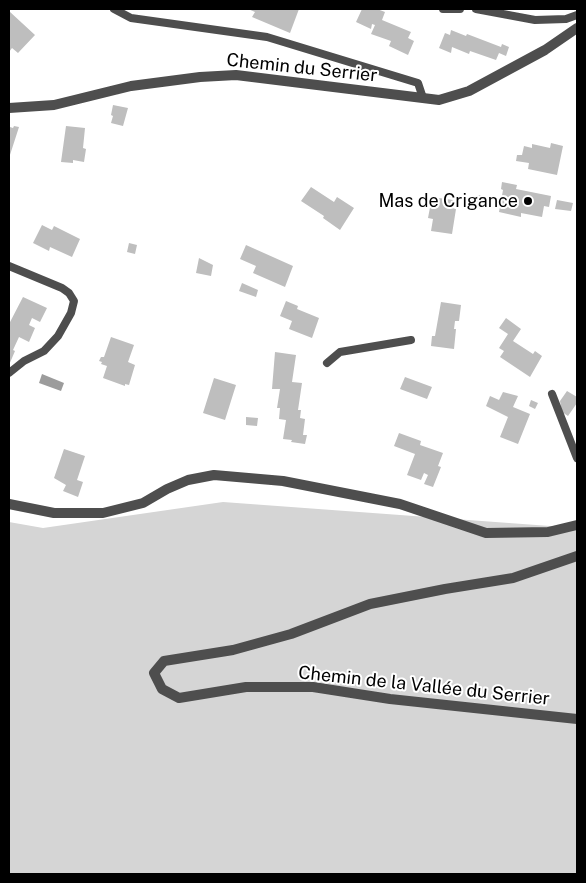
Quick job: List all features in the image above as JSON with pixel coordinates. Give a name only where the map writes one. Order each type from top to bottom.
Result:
[{"type":"street","name":"Chemin du Serrier","points":[[9,108],[54,106],[131,86],[200,77],[236,75],[439,100],[470,91],[545,50],[577,28]]},
{"type":"street","points":[[9,504],[54,513],[104,513],[143,503],[167,488],[188,480],[214,475],[283,481],[400,504],[486,533],[548,532],[577,525]]},
{"type":"street","name":"Chemin de la Vallée du Serrier","points":[[577,556],[514,578],[370,604],[291,634],[234,650],[164,661],[154,674],[162,689],[179,698],[246,688],[313,687],[390,699],[577,719]]},
{"type":"lane","points":[[114,9],[131,18],[267,37],[418,83],[424,98]]},
{"type":"lane","points":[[443,9],[460,9]]},
{"type":"lane","points":[[476,9],[535,20],[566,19],[577,15]]},
{"type":"lane","points":[[9,266],[62,288],[69,293],[74,301],[71,313],[58,336],[44,351],[24,361],[9,374]]},
{"type":"lane","points":[[327,363],[340,352],[411,340]]},
{"type":"lane","points":[[552,394],[577,458]]},
{"type":"shaded area","points":[[42,374],[64,383],[61,391],[39,383]]},
{"type":"shaded area","points":[[223,502],[577,528],[577,874],[9,874],[9,522],[43,528]]},
{"type":"building","points":[[248,9],[299,9],[290,33],[252,17],[255,12]]},
{"type":"building","points":[[362,9],[377,9],[385,12],[382,20],[411,32],[408,38],[414,41],[408,55],[389,46],[391,41],[371,34],[375,25],[372,24],[371,29],[356,22]]},
{"type":"building","points":[[9,11],[35,35],[18,53],[12,48],[9,52]]},
{"type":"building","points":[[451,30],[501,47],[502,44],[509,47],[506,56],[499,53],[496,60],[470,51],[469,54],[452,47],[451,53],[439,48],[445,33],[450,35]]},
{"type":"building","points":[[113,105],[128,108],[123,126],[111,123]]},
{"type":"building","points":[[14,126],[19,127],[9,158],[9,129]]},
{"type":"building","points":[[66,126],[85,128],[83,148],[86,149],[84,162],[73,160],[73,163],[61,162]]},
{"type":"building","points":[[551,143],[563,146],[557,175],[528,169],[529,163],[516,161],[517,155],[522,155],[524,146],[532,148],[532,144],[550,148]]},
{"type":"building","name":"Mas de Crigance","points":[[502,182],[517,185],[516,189],[551,196],[549,207],[544,206],[542,217],[521,213],[521,217],[499,212],[503,190],[501,189]]},
{"type":"building","points":[[311,187],[334,202],[337,197],[354,208],[340,230],[323,218],[324,216],[301,201]]},
{"type":"building","points":[[479,195],[482,196],[480,209],[473,203],[473,198]]},
{"type":"building","points":[[432,197],[453,200],[452,208],[456,209],[452,234],[431,231],[433,219],[428,218]]},
{"type":"building","points":[[557,200],[573,203],[571,211],[555,209]]},
{"type":"building","points":[[42,225],[52,230],[54,226],[80,239],[72,257],[50,247],[49,251],[33,243]]},
{"type":"building","points":[[129,243],[137,245],[135,254],[127,252]]},
{"type":"building","points":[[246,245],[293,266],[285,287],[253,273],[256,266],[240,259]]},
{"type":"building","points":[[199,258],[213,265],[211,276],[196,273]]},
{"type":"building","points":[[242,283],[258,290],[256,297],[239,291]]},
{"type":"building","points":[[23,297],[47,308],[40,322],[32,318],[29,325],[35,328],[29,342],[19,337],[9,365],[9,324]]},
{"type":"building","points":[[286,301],[298,306],[297,309],[319,318],[312,338],[289,329],[292,321],[280,316]]},
{"type":"building","points":[[441,302],[461,305],[459,321],[455,321],[454,349],[431,346],[432,336],[435,336]]},
{"type":"building","points":[[506,318],[521,329],[513,341],[533,354],[535,351],[542,356],[530,377],[500,357],[504,351],[499,348],[508,334],[499,328]]},
{"type":"building","points":[[111,337],[134,345],[128,362],[135,365],[129,385],[125,384],[125,386],[103,378],[107,366],[99,361],[101,357],[104,357]]},
{"type":"building","points":[[275,352],[296,355],[292,382],[302,383],[298,410],[301,410],[300,418],[305,419],[303,435],[307,435],[305,444],[283,439],[286,420],[279,419],[280,408],[277,408],[280,389],[272,389]]},
{"type":"building","points":[[405,377],[432,387],[427,399],[400,389]]},
{"type":"building","points":[[214,378],[236,385],[225,420],[203,413]]},
{"type":"building","points":[[567,391],[577,397],[577,403],[568,416],[562,412],[560,401]]},
{"type":"building","points":[[503,392],[518,396],[513,407],[530,414],[518,444],[500,437],[508,417],[486,406],[490,396],[499,400]]},
{"type":"building","points":[[531,400],[538,403],[535,409],[529,406]]},
{"type":"building","points":[[246,417],[258,418],[257,426],[246,425]]},
{"type":"building","points":[[399,433],[421,441],[420,445],[443,453],[438,466],[441,467],[433,487],[424,484],[428,475],[424,473],[421,480],[407,475],[415,454],[394,446]]},
{"type":"building","points":[[64,449],[85,456],[77,480],[83,482],[78,497],[63,491],[66,485],[54,478]]},
{"type":"place","name":"Mas de Crigance","points":[[528,201]]}]
